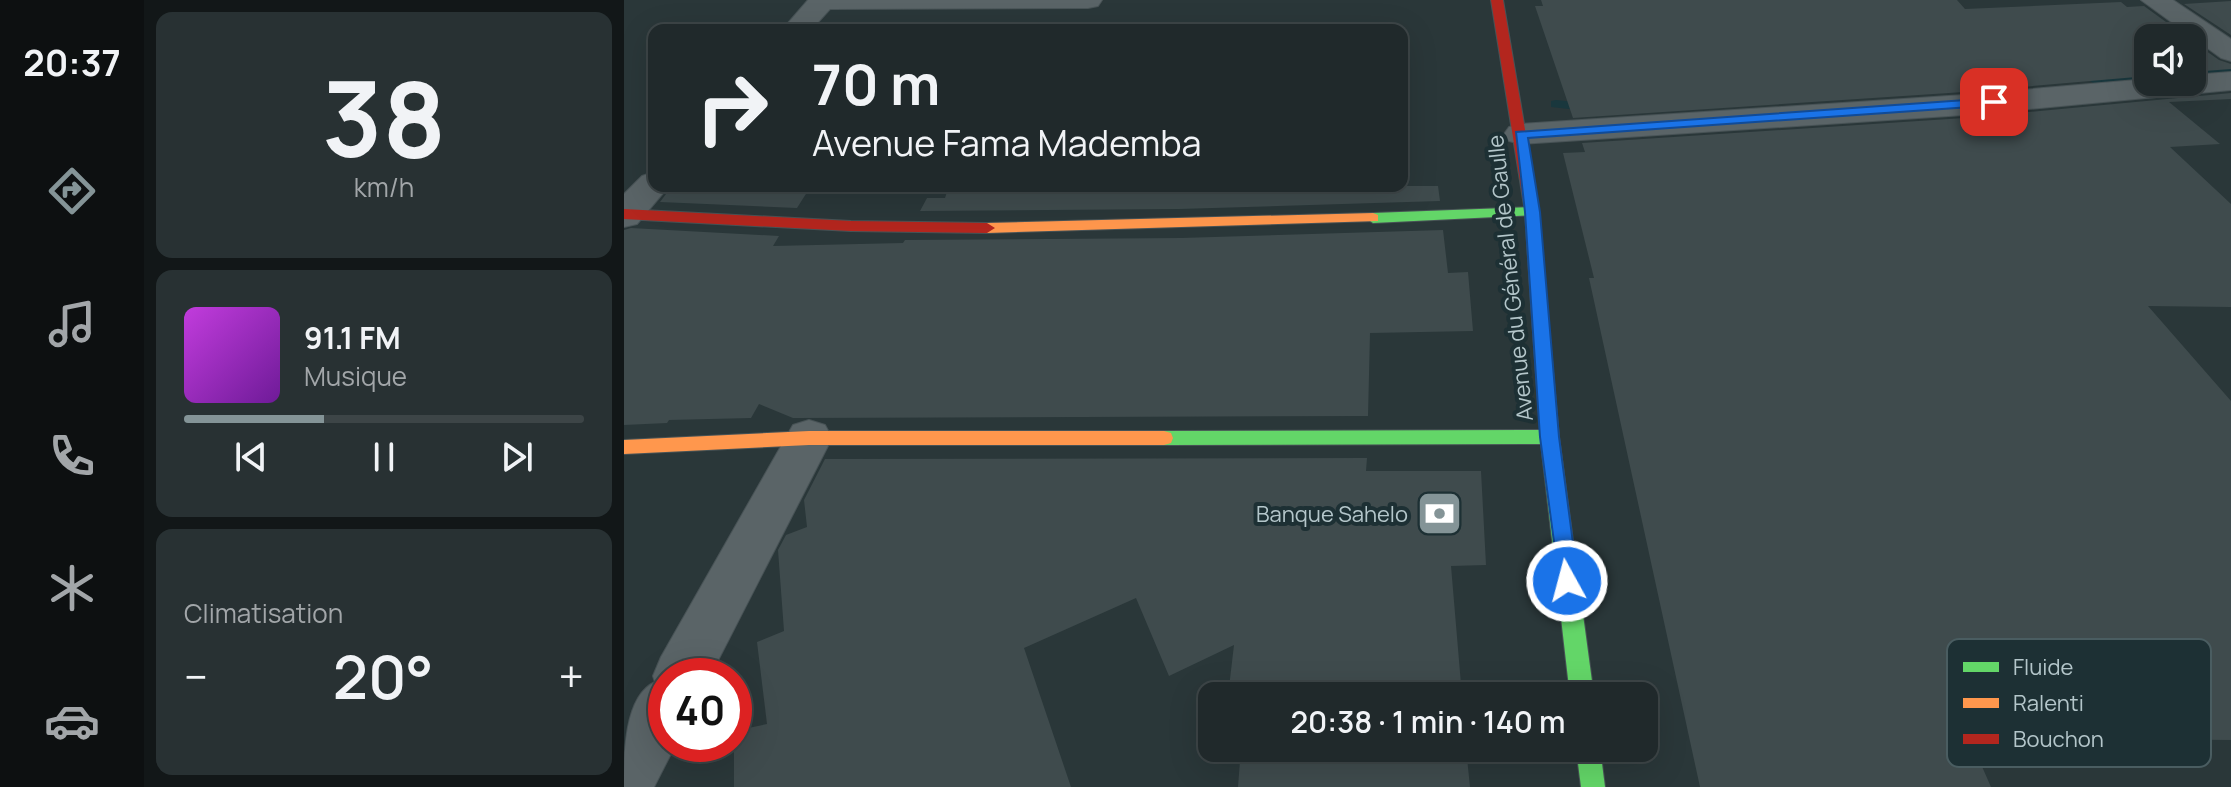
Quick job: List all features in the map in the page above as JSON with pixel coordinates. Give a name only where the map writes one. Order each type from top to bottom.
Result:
[{"type":"street","points":[[802,24],[823,1],[1088,0]]},
{"type":"street","name":"Avenue du Général de Gaulle","points":[[1497,0],[1532,212],[1550,437],[1580,682]]},
{"type":"street","points":[[2155,0],[2231,52]]},
{"type":"street","points":[[1521,134],[1964,105],[2231,81]]},
{"type":"street","points":[[624,214],[648,189]]},
{"type":"street","points":[[624,214],[807,224],[1007,229],[1532,212]]},
{"type":"street","points":[[624,447],[809,438],[1550,437]]},
{"type":"street","points":[[691,658],[809,438]]},
{"type":"street","points":[[624,783],[648,738]]},
{"type":"street","points":[[1590,762],[1593,787]]},
{"type":"building","points":[[1541,0],[1957,0],[1965,9],[2121,2],[2127,7],[2144,6],[2169,24],[2134,24],[2134,77],[1964,92],[1573,118],[1535,6],[1543,6]]},
{"type":"building","points":[[2231,1],[2231,35],[2184,4]]},
{"type":"building","points":[[2206,51],[2231,64],[2231,69],[2206,71]]},
{"type":"building","points":[[2231,93],[2231,99],[2169,102],[2220,144],[2170,147],[2231,204],[2231,307],[2148,306],[2231,401],[2231,740],[2211,740],[2211,639],[1947,639],[1947,767],[1982,767],[1991,787],[1700,787],[1589,278],[1594,278],[1563,153],[1585,152],[1582,143],[1964,118]]},
{"type":"building","points":[[1408,186],[1438,186],[1440,201],[1179,209],[920,211],[927,198],[945,198],[947,192],[1408,192]]},
{"type":"building","points":[[668,192],[807,192],[797,208],[660,202]]},
{"type":"building","points":[[624,230],[779,236],[773,246],[903,243],[905,240],[1181,238],[1443,230],[1448,273],[1468,272],[1473,331],[1370,333],[1368,416],[793,418],[759,404],[751,418],[669,420],[667,423],[624,425]]},
{"type":"building","points":[[1367,458],[1366,471],[1481,471],[1486,565],[1451,566],[1461,682],[1230,682],[1234,645],[1169,676],[1136,598],[1024,648],[1071,787],[734,787],[734,762],[752,762],[752,727],[767,724],[757,642],[784,631],[778,550],[786,535],[807,527],[804,500],[825,459]]},
{"type":"building","points":[[1240,762],[1467,762],[1470,787],[1238,787]]},
{"type":"waterway","points":[[2206,73],[2231,71]]},
{"type":"waterway","points":[[2095,80],[2134,78]]},
{"type":"waterway","points":[[1556,104],[1596,108]]},
{"type":"traffic: fast","points":[[1373,218],[1532,212]]},
{"type":"traffic: fast","points":[[1539,305],[1550,437],[1580,682]]},
{"type":"traffic: fast","points":[[1164,438],[1550,437]]},
{"type":"traffic: fast","points":[[1590,762],[1593,787]]},
{"type":"traffic: slow","points":[[987,228],[1373,218]]},
{"type":"traffic: slow","points":[[624,447],[809,438],[1164,438]]},
{"type":"traffic: jam","points":[[1497,0],[1532,212],[1539,305]]},
{"type":"traffic: jam","points":[[624,214],[851,226],[987,228]]},
{"type":"place","name":"Banque Sahelo","points":[[1439,514]]},
{"type":"route","points":[[1567,581],[1550,437],[1532,212],[1521,134],[1994,102]]}]
